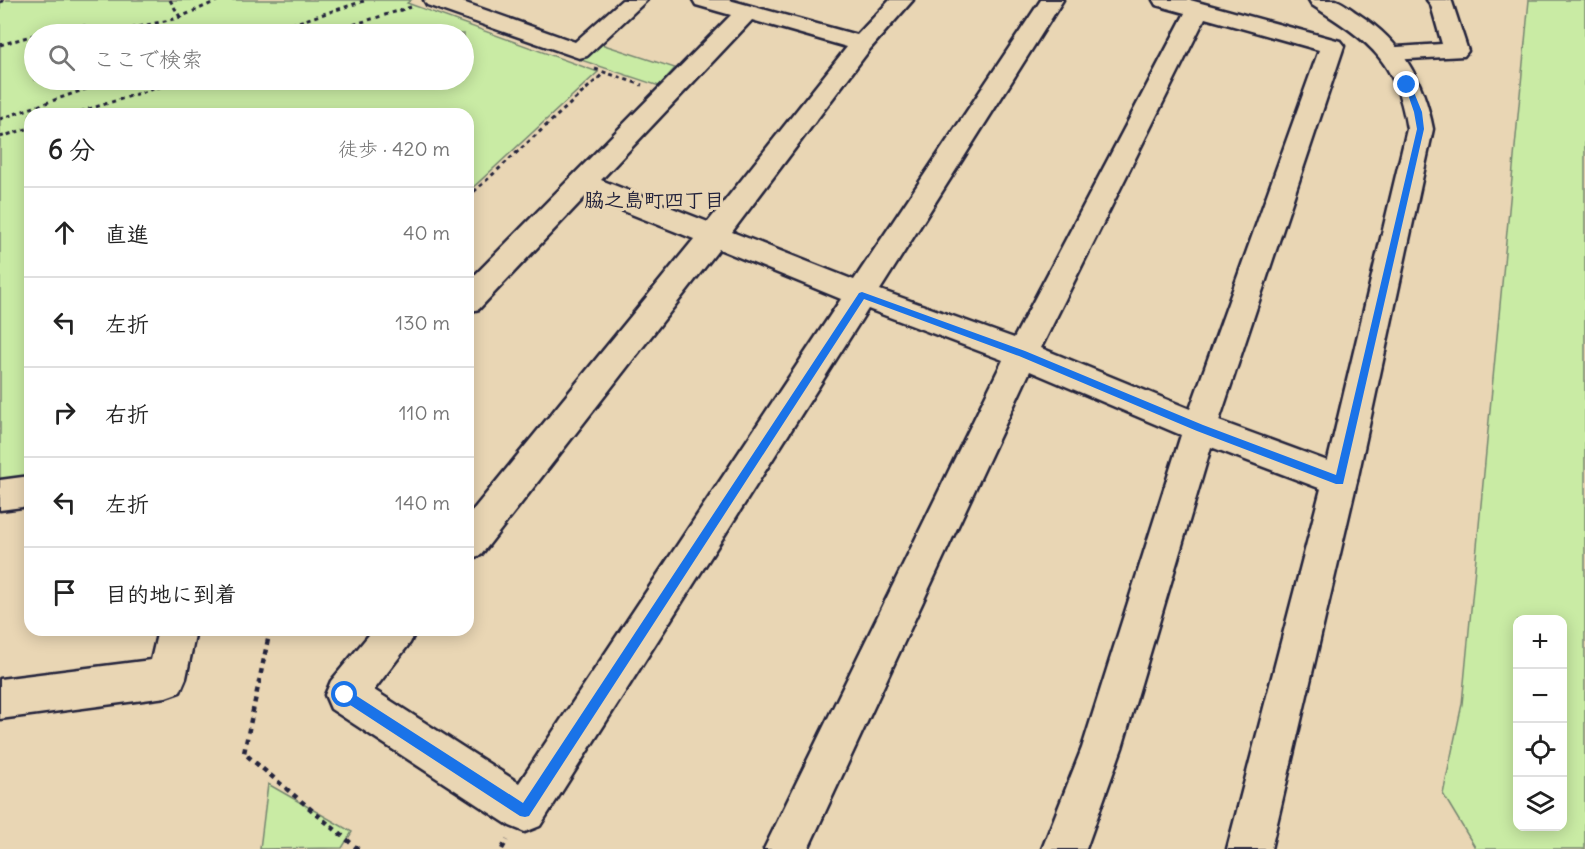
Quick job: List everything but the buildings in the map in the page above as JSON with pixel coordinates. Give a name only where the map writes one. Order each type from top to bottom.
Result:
[{"type":"street","points":[[428,2],[579,51],[636,0]]},
{"type":"street","points":[[704,0],[862,44]]},
{"type":"street","points":[[474,530],[714,235],[862,44],[902,0]]},
{"type":"street","points":[[392,636],[345,695],[525,811],[1052,0]]},
{"type":"street","points":[[1064,849],[1102,748],[1200,428],[1332,45],[1164,0]]},
{"type":"street","points":[[1249,849],[1340,481],[1420,129],[1418,112],[1390,53],[1354,23],[1320,0]]},
{"type":"street","points":[[1390,53],[1456,51],[1441,2],[1438,0]]},
{"type":"street","points":[[786,849],[1022,354],[1198,10]]},
{"type":"street","points":[[474,295],[746,13]]},
{"type":"street","points":[[581,183],[862,295],[1022,354],[1200,428],[1340,481]]},
{"type":"street","points":[[0,495],[24,492]]},
{"type":"street","points":[[0,699],[166,678],[176,636]]},
{"type":"path","points":[[0,2],[6,0]]},
{"type":"path","points":[[170,0],[180,17]]},
{"type":"path","points":[[143,24],[198,12],[219,0]]},
{"type":"path","points":[[292,24],[367,0]]},
{"type":"path","points":[[356,24],[428,2]]},
{"type":"path","points":[[0,45],[24,38]]},
{"type":"path","points":[[579,51],[569,59],[668,95]]},
{"type":"path","points":[[474,192],[605,72]]},
{"type":"path","points":[[29,108],[82,90]]},
{"type":"path","points":[[92,108],[150,90]]},
{"type":"path","points":[[0,118],[24,110]]},
{"type":"path","points":[[0,137],[24,130]]},
{"type":"path","points":[[269,636],[244,753],[358,849]]},
{"type":"green space","points":[[6,0],[411,0],[407,3],[465,24],[24,24],[24,90],[474,90],[474,27],[598,72],[474,186],[474,108],[24,108],[24,488],[0,490],[0,2]]},
{"type":"green space","points":[[1529,0],[1585,0],[1585,849],[1476,849],[1443,794],[1462,704]]},
{"type":"green space","points":[[598,43],[675,68],[659,86],[581,60]]},
{"type":"green space","points":[[268,784],[352,832],[342,848],[260,849]]},
{"type":"district","name":"脇之島町四丁目","points":[[654,200]]},
{"type":"route","points":[[345,695],[525,811],[862,295],[1022,354],[1200,428],[1340,481],[1420,129],[1418,112],[1407,85]]}]
